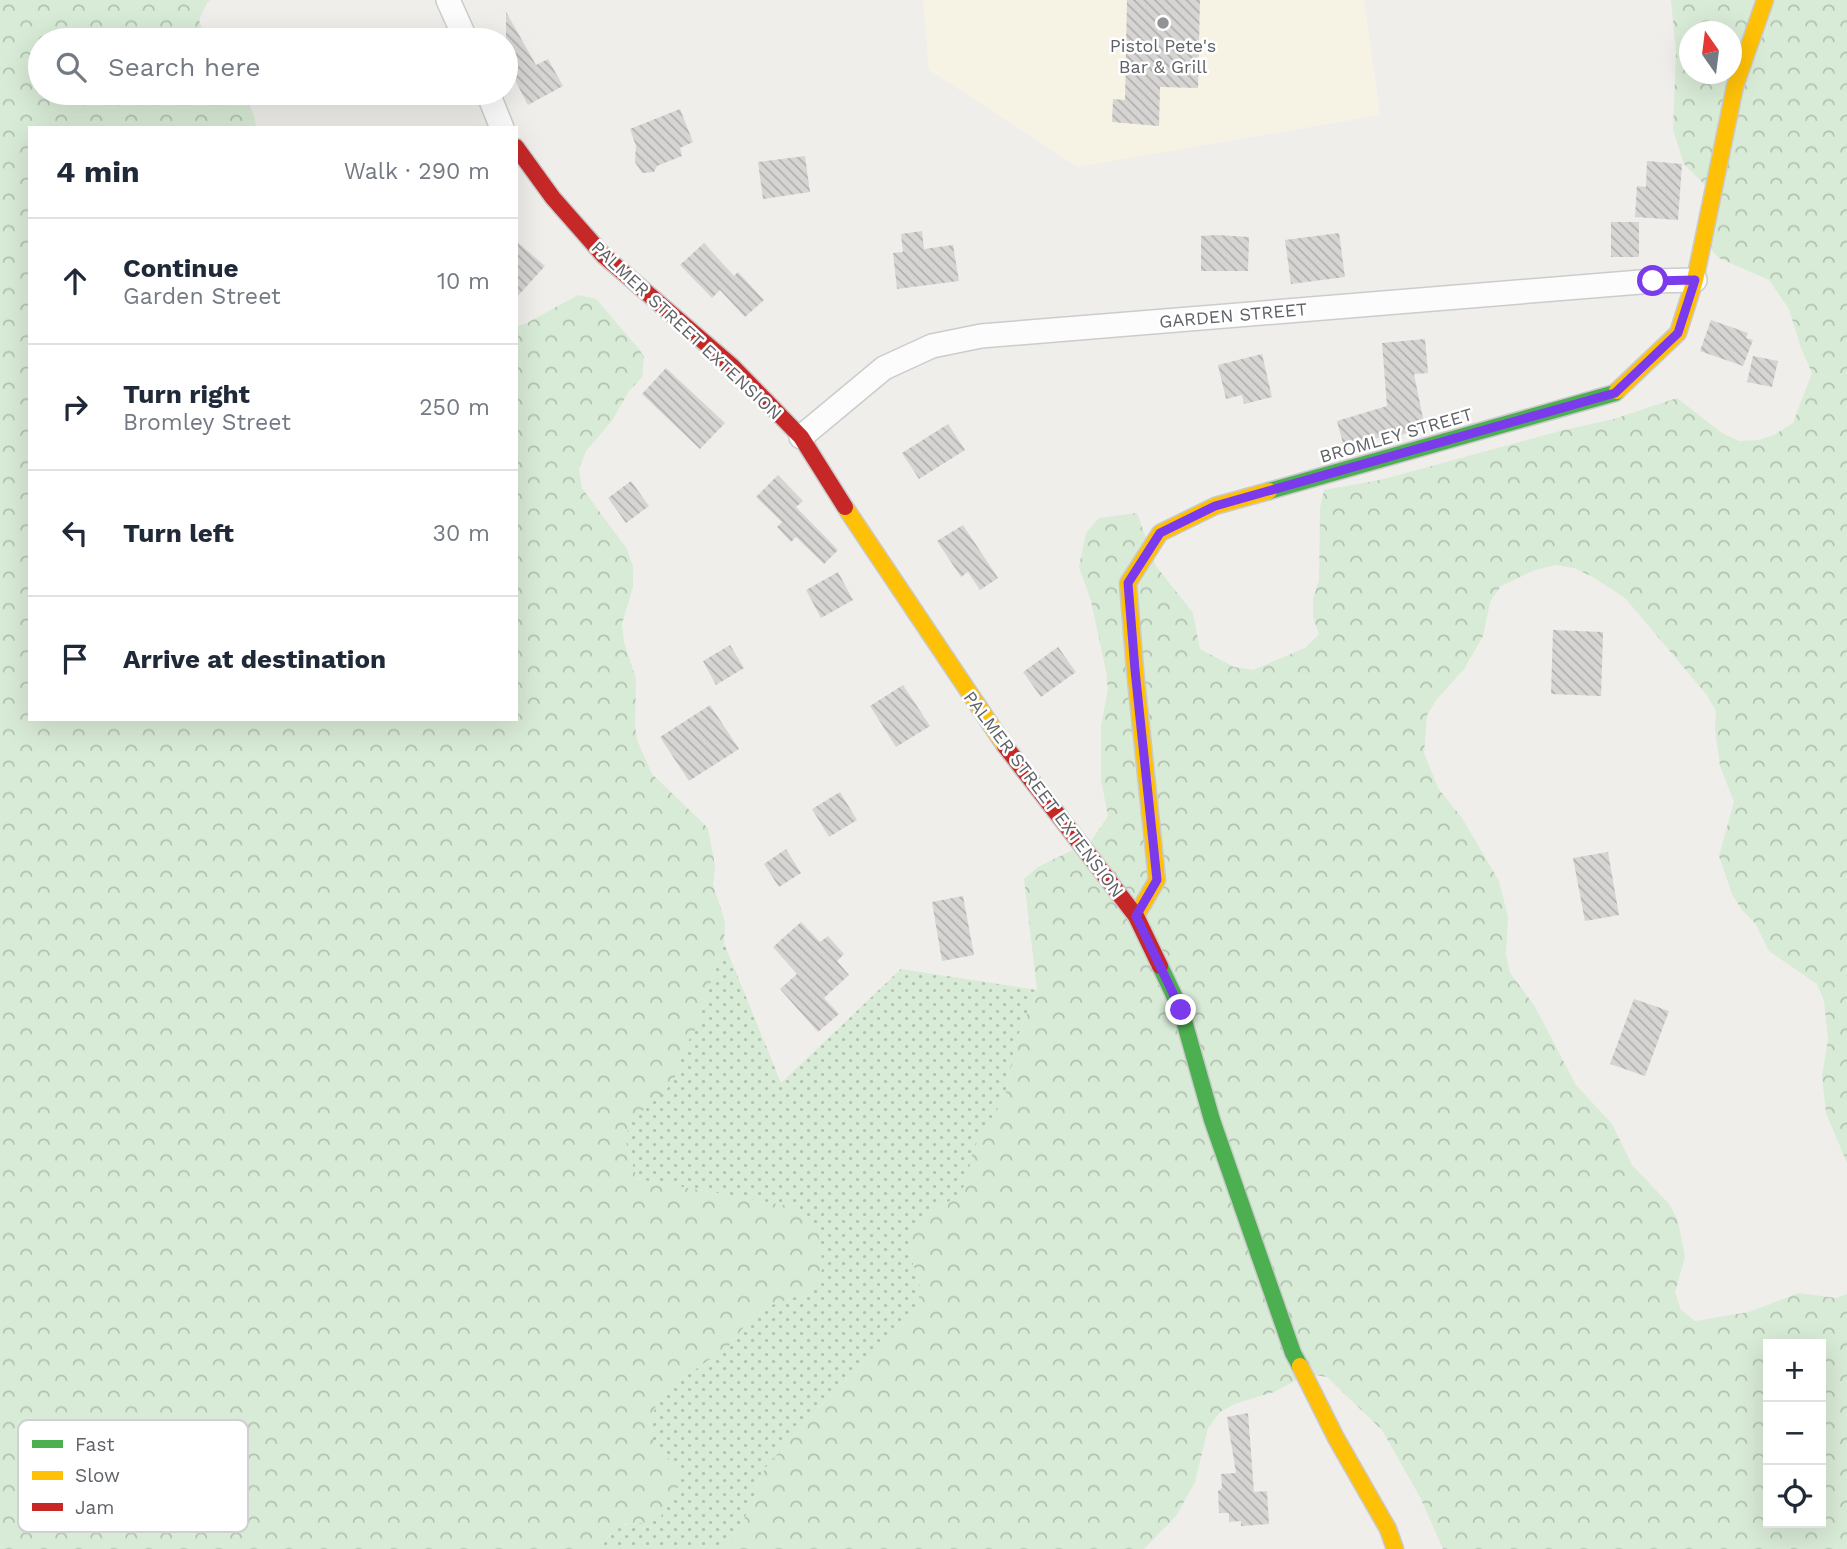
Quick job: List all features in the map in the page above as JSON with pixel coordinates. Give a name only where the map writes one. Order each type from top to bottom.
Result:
[{"type":"street","points":[[448,0],[461,28]]},
{"type":"street","name":"BROMLEY STREET","points":[[1136,916],[1157,880],[1128,583],[1160,533],[1215,506],[1615,393],[1678,333],[1695,280],[1735,86],[1765,0]]},
{"type":"street","points":[[493,105],[501,126]]},
{"type":"street","name":"PALMER STREET EXTENSION","points":[[518,150],[552,198],[604,257],[732,366],[801,437],[995,733],[1136,916],[1181,1010],[1212,1121],[1293,1353],[1336,1438],[1388,1529],[1395,1549]]},
{"type":"street","name":"GARDEN STREET","points":[[801,437],[884,368],[932,346],[981,336],[1625,283],[1695,280]]},
{"type":"shaded area","points":[[923,0],[1364,0],[1380,115],[1078,167],[929,70]]},
{"type":"green space","points":[[0,0],[210,0],[199,20],[202,28],[28,28],[28,105],[250,105],[256,126],[28,126],[28,721],[518,721],[518,326],[578,295],[596,299],[644,357],[642,377],[629,391],[611,422],[586,451],[579,469],[582,488],[627,549],[633,567],[633,587],[622,624],[624,642],[636,679],[637,740],[652,774],[708,828],[715,866],[713,885],[725,921],[724,943],[694,1033],[685,1045],[673,1083],[628,1124],[626,1143],[637,1179],[789,1206],[807,1215],[818,1230],[823,1268],[815,1284],[801,1295],[765,1307],[751,1318],[728,1347],[668,1388],[657,1403],[650,1421],[653,1439],[677,1469],[678,1487],[660,1518],[625,1524],[610,1534],[600,1549],[0,1549]]},
{"type":"green space","points":[[1671,0],[1847,0],[1847,1163],[1826,1113],[1822,1076],[1828,1039],[1824,1001],[1817,984],[1769,951],[1755,923],[1742,910],[1732,894],[1719,856],[1734,802],[1720,766],[1715,729],[1716,711],[1706,694],[1625,598],[1593,577],[1574,568],[1556,565],[1535,570],[1501,586],[1490,602],[1483,636],[1464,669],[1437,699],[1427,715],[1424,753],[1438,788],[1462,818],[1499,881],[1508,917],[1506,954],[1510,973],[1534,1005],[1576,1085],[1612,1124],[1632,1165],[1670,1205],[1678,1221],[1685,1257],[1675,1292],[1681,1310],[1695,1321],[1749,1312],[1799,1293],[1836,1298],[1847,1294],[1847,1549],[1443,1549],[1420,1497],[1382,1430],[1327,1377],[1308,1374],[1274,1392],[1237,1403],[1220,1412],[1208,1428],[1195,1482],[1176,1516],[1144,1549],[725,1549],[753,1504],[757,1485],[765,1468],[831,1395],[904,1323],[916,1307],[921,1289],[910,1254],[912,1235],[920,1218],[953,1199],[966,1184],[973,1149],[1005,1097],[1016,1041],[1037,990],[1024,879],[1038,867],[1091,841],[1108,816],[1101,780],[1101,726],[1108,689],[1091,601],[1079,567],[1086,533],[1099,518],[1137,513],[1156,566],[1193,613],[1200,649],[1234,667],[1253,670],[1305,648],[1319,634],[1313,617],[1313,598],[1319,580],[1320,508],[1324,490],[1380,480],[1614,419],[1677,398],[1722,433],[1739,441],[1759,440],[1774,435],[1793,423],[1812,373],[1789,309],[1769,280],[1719,258],[1707,245],[1710,190],[1684,164],[1673,130],[1676,52]]},
{"type":"green space","points":[[724,943],[781,1083],[901,969],[1037,990],[1016,1041],[1005,1097],[974,1149],[966,1184],[953,1199],[920,1218],[910,1254],[921,1289],[916,1307],[904,1323],[831,1395],[765,1468],[757,1485],[753,1504],[725,1549],[600,1549],[617,1528],[643,1523],[677,1469],[653,1439],[650,1421],[657,1403],[668,1388],[728,1347],[751,1318],[765,1307],[801,1295],[815,1284],[806,1215],[789,1206],[637,1179],[626,1143],[628,1124],[673,1082],[685,1045],[694,1033]]},
{"type":"building","name":"Pistol Pete's Bar & Grill","points":[[1127,0],[1200,0],[1198,88],[1160,87],[1159,126],[1112,122],[1113,99],[1125,100]]},
{"type":"building","points":[[506,12],[515,28],[506,28]]},
{"type":"building","points":[[518,33],[536,65],[548,59],[563,86],[528,105],[518,86]]},
{"type":"building","points":[[680,109],[693,142],[680,148],[682,156],[657,166],[654,172],[642,173],[635,162],[636,146],[630,129]]},
{"type":"building","points":[[805,156],[810,192],[763,199],[758,162]]},
{"type":"building","points":[[1647,161],[1682,164],[1678,220],[1635,217],[1637,186],[1646,187]]},
{"type":"building","points":[[1611,222],[1639,222],[1639,257],[1611,257]]},
{"type":"building","points":[[922,231],[924,249],[953,245],[959,281],[897,289],[893,253],[903,252],[901,234]]},
{"type":"building","points":[[1339,233],[1345,277],[1291,284],[1285,240]]},
{"type":"building","points":[[1201,236],[1249,237],[1248,271],[1201,271]]},
{"type":"building","points":[[518,243],[545,266],[518,296]]},
{"type":"building","points":[[704,243],[734,276],[738,272],[764,300],[745,317],[720,290],[712,298],[680,265]]},
{"type":"building","points":[[1711,320],[1748,333],[1746,338],[1753,340],[1743,366],[1700,351]]},
{"type":"building","points":[[1425,339],[1428,373],[1414,374],[1425,428],[1344,447],[1337,421],[1387,406],[1382,343]]},
{"type":"building","points":[[1262,354],[1272,397],[1244,404],[1242,395],[1226,399],[1218,365]]},
{"type":"building","points":[[1753,356],[1778,361],[1772,387],[1747,382]]},
{"type":"building","points":[[666,368],[725,423],[700,449],[642,394]]},
{"type":"building","points":[[948,424],[965,450],[919,479],[902,453]]},
{"type":"building","points":[[778,475],[803,501],[796,507],[838,550],[824,564],[796,537],[791,542],[777,527],[782,522],[756,497]]},
{"type":"building","points":[[631,481],[649,506],[626,523],[608,498]]},
{"type":"building","points":[[963,525],[998,578],[980,590],[968,572],[961,577],[937,541]]},
{"type":"building","points":[[838,572],[853,600],[821,618],[806,590]]},
{"type":"building","points":[[1553,630],[1603,632],[1601,696],[1551,694]]},
{"type":"building","points":[[730,645],[744,668],[716,685],[703,661]]},
{"type":"building","points":[[1058,647],[1076,672],[1041,697],[1023,672]]},
{"type":"building","points":[[903,685],[930,726],[896,747],[870,706]]},
{"type":"building","points":[[710,705],[739,749],[689,781],[660,737]]},
{"type":"building","points":[[840,792],[857,820],[829,837],[812,809]]},
{"type":"building","points":[[786,849],[801,873],[779,887],[764,864]]},
{"type":"building","points":[[1608,852],[1619,915],[1585,921],[1573,858]]},
{"type":"building","points":[[963,896],[974,955],[942,961],[932,902]]},
{"type":"building","points":[[801,922],[820,942],[828,936],[844,954],[837,961],[849,975],[824,998],[839,1014],[818,1032],[780,989],[797,974],[773,947]]},
{"type":"building","points":[[1634,999],[1669,1011],[1645,1076],[1610,1064]]},
{"type":"building","points":[[1248,1413],[1254,1492],[1267,1491],[1269,1524],[1241,1526],[1241,1521],[1229,1522],[1229,1513],[1219,1513],[1218,1491],[1222,1488],[1221,1474],[1236,1473],[1227,1417]]},
{"type":"traffic: fast","points":[[1269,491],[1617,391]]},
{"type":"traffic: fast","points":[[1160,966],[1181,1010],[1212,1120],[1293,1353],[1300,1366]]},
{"type":"traffic: slow","points":[[1617,391],[1678,333],[1695,280],[1735,86],[1765,0]]},
{"type":"traffic: slow","points":[[1136,916],[1157,880],[1128,583],[1160,533],[1215,506],[1269,491]]},
{"type":"traffic: slow","points":[[845,507],[1005,746]]},
{"type":"traffic: slow","points":[[1300,1366],[1336,1438],[1388,1529],[1395,1549]]},
{"type":"traffic: jam","points":[[518,150],[553,198],[604,256],[732,366],[801,437],[845,507]]},
{"type":"traffic: jam","points":[[1005,746],[1136,916],[1160,966]]},
{"type":"place","name":"Pistol Pete's Bar & Grill","points":[[1163,23]]},
{"type":"route","points":[[1181,1010],[1136,916],[1157,880],[1128,583],[1160,533],[1215,506],[1615,393],[1678,333],[1695,280],[1653,281]]}]
